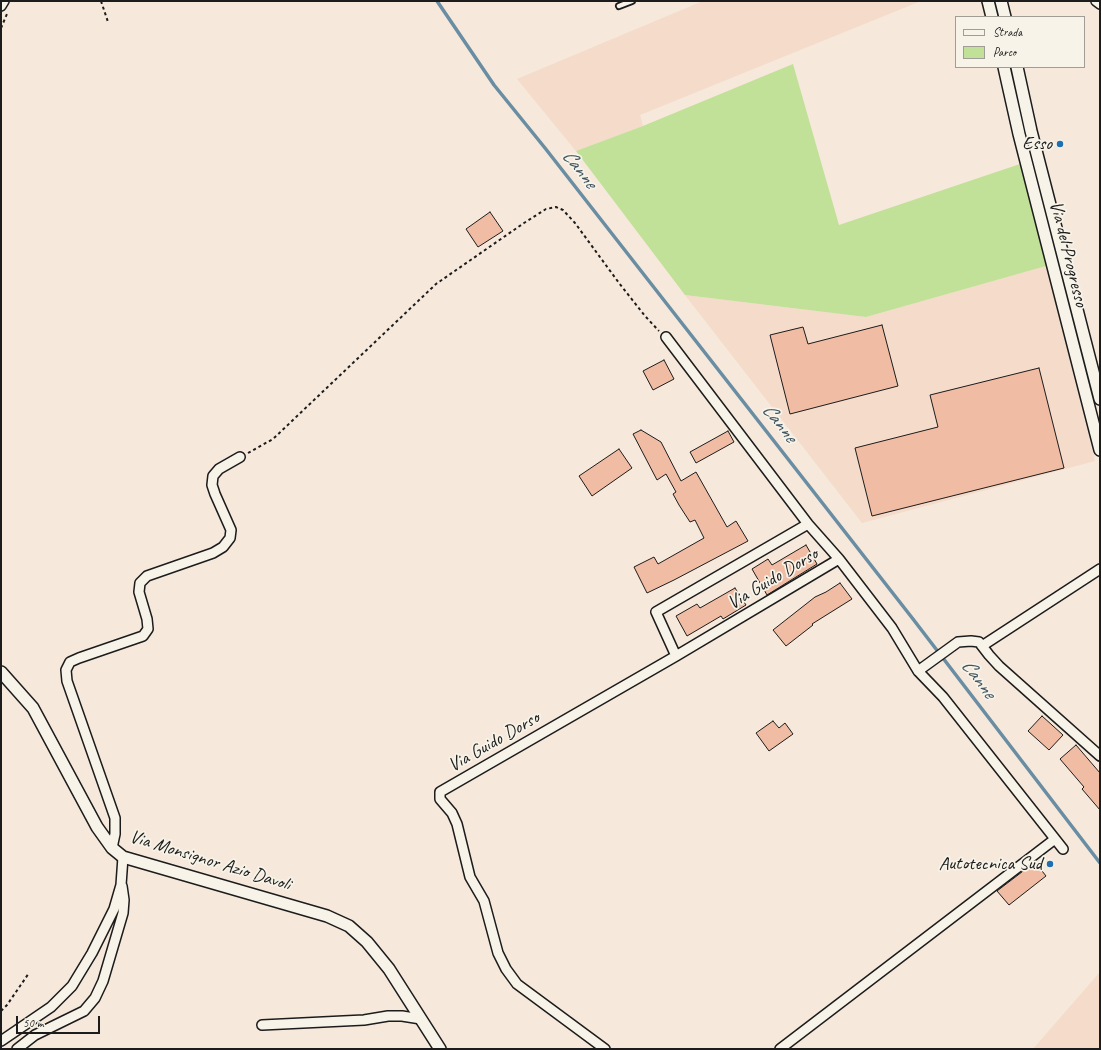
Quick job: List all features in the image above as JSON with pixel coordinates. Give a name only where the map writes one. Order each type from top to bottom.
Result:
[{"type":"street","points":[[1,6],[4,1]]},
{"type":"street","points":[[988,1],[992,16]]},
{"type":"street","points":[[1001,1],[1005,16]]},
{"type":"street","points":[[1096,1],[1100,4]]},
{"type":"street","name":"Via del Progresso","points":[[1004,68],[1019,134],[1100,450]]},
{"type":"street","name":"Via del Progresso","points":[[1017,68],[1033,139],[1100,399]]},
{"type":"street","points":[[666,337],[808,524],[839,559],[892,628],[918,671],[943,697],[1063,849]]},
{"type":"street","points":[[112,848],[115,834],[115,818],[67,681],[66,670],[70,662],[79,658],[143,636],[148,629],[147,619],[139,592],[140,583],[147,576],[213,553],[223,546],[230,538],[231,530],[212,485],[214,476],[219,469],[240,457]]},
{"type":"street","points":[[676,656],[656,612],[808,524]]},
{"type":"street","name":"Via Guido Dorso","points":[[605,1049],[517,984],[506,969],[498,953],[484,901],[470,878],[457,824],[452,813],[440,799],[440,792],[676,656],[839,559]]},
{"type":"street","points":[[982,646],[1100,569]]},
{"type":"street","points":[[918,671],[958,642],[979,642],[998,666],[1100,756]]},
{"type":"street","name":"Via Monsignor Azio Davoli","points":[[1,672],[33,708],[97,827],[112,848],[123,857],[327,916],[349,926],[367,942],[389,969],[440,1049]]},
{"type":"street","points":[[780,1049],[1055,839]]},
{"type":"street","points":[[1,1041],[51,1007],[72,986],[92,953],[114,909],[121,885],[123,857]]},
{"type":"street","points":[[17,1049],[35,1035],[84,1011],[95,998],[103,981],[123,913],[124,900],[121,885]]},
{"type":"street","points":[[262,1025],[364,1020],[388,1016],[402,1016],[420,1019]]},
{"type":"lane","points":[[619,6],[632,1]]},
{"type":"path","points":[[101,1],[108,22]]},
{"type":"path","points":[[240,457],[273,439],[436,284],[546,209],[556,208],[563,210],[575,223],[645,316],[666,337]]},
{"type":"path","points":[[1,1011],[7,1006],[29,973]]},
{"type":"shaded area","points":[[703,1],[921,1],[640,115],[643,126],[576,151],[517,79]]},
{"type":"shaded area","points":[[1046,266],[1095,461],[862,523],[685,295],[866,317]]},
{"type":"shaded area","points":[[1100,972],[1100,1049],[1033,1049]]},
{"type":"green space","points":[[793,64],[839,225],[1020,164],[1046,266],[866,317],[685,295],[576,151],[643,126]]},
{"type":"building","points":[[490,212],[503,231],[478,247],[466,229]]},
{"type":"building","points":[[882,325],[898,386],[790,414],[770,335],[803,327],[808,344]]},
{"type":"building","points":[[664,360],[674,379],[653,390],[643,371]]},
{"type":"building","points":[[1039,368],[1064,468],[872,516],[855,448],[938,427],[930,395]]},
{"type":"building","points":[[641,430],[661,442],[681,481],[696,472],[727,527],[736,521],[748,541],[647,593],[634,567],[654,557],[658,564],[704,538],[695,520],[690,522],[679,505],[673,494],[676,492],[666,474],[657,480],[633,434]]},
{"type":"building","points":[[728,431],[734,442],[696,463],[690,452]]},
{"type":"building","points":[[619,449],[632,468],[592,496],[579,476]]},
{"type":"building","points":[[806,545],[817,564],[767,595],[752,569],[768,559],[772,565]]},
{"type":"building","points":[[840,583],[852,599],[812,624],[813,625],[786,646],[773,630],[815,597]]},
{"type":"building","points":[[735,588],[746,605],[723,619],[721,616],[687,636],[676,616],[697,604],[700,608]]},
{"type":"building","points":[[1042,716],[1063,735],[1049,750],[1028,731]]},
{"type":"building","points":[[773,721],[779,728],[785,723],[793,734],[769,751],[756,733]]},
{"type":"building","points":[[1076,745],[1100,773],[1100,810],[1082,789],[1084,787],[1060,759]]},
{"type":"building","points":[[1035,862],[1046,876],[1009,905],[997,891]]},
{"type":"waterway","name":"Canne","points":[[437,1],[494,85],[545,148],[913,619],[1100,863]]},
{"type":"place","name":"Esso","points":[[1060,144]]},
{"type":"place","name":"Autotecnica Sud","points":[[1050,864]]}]
